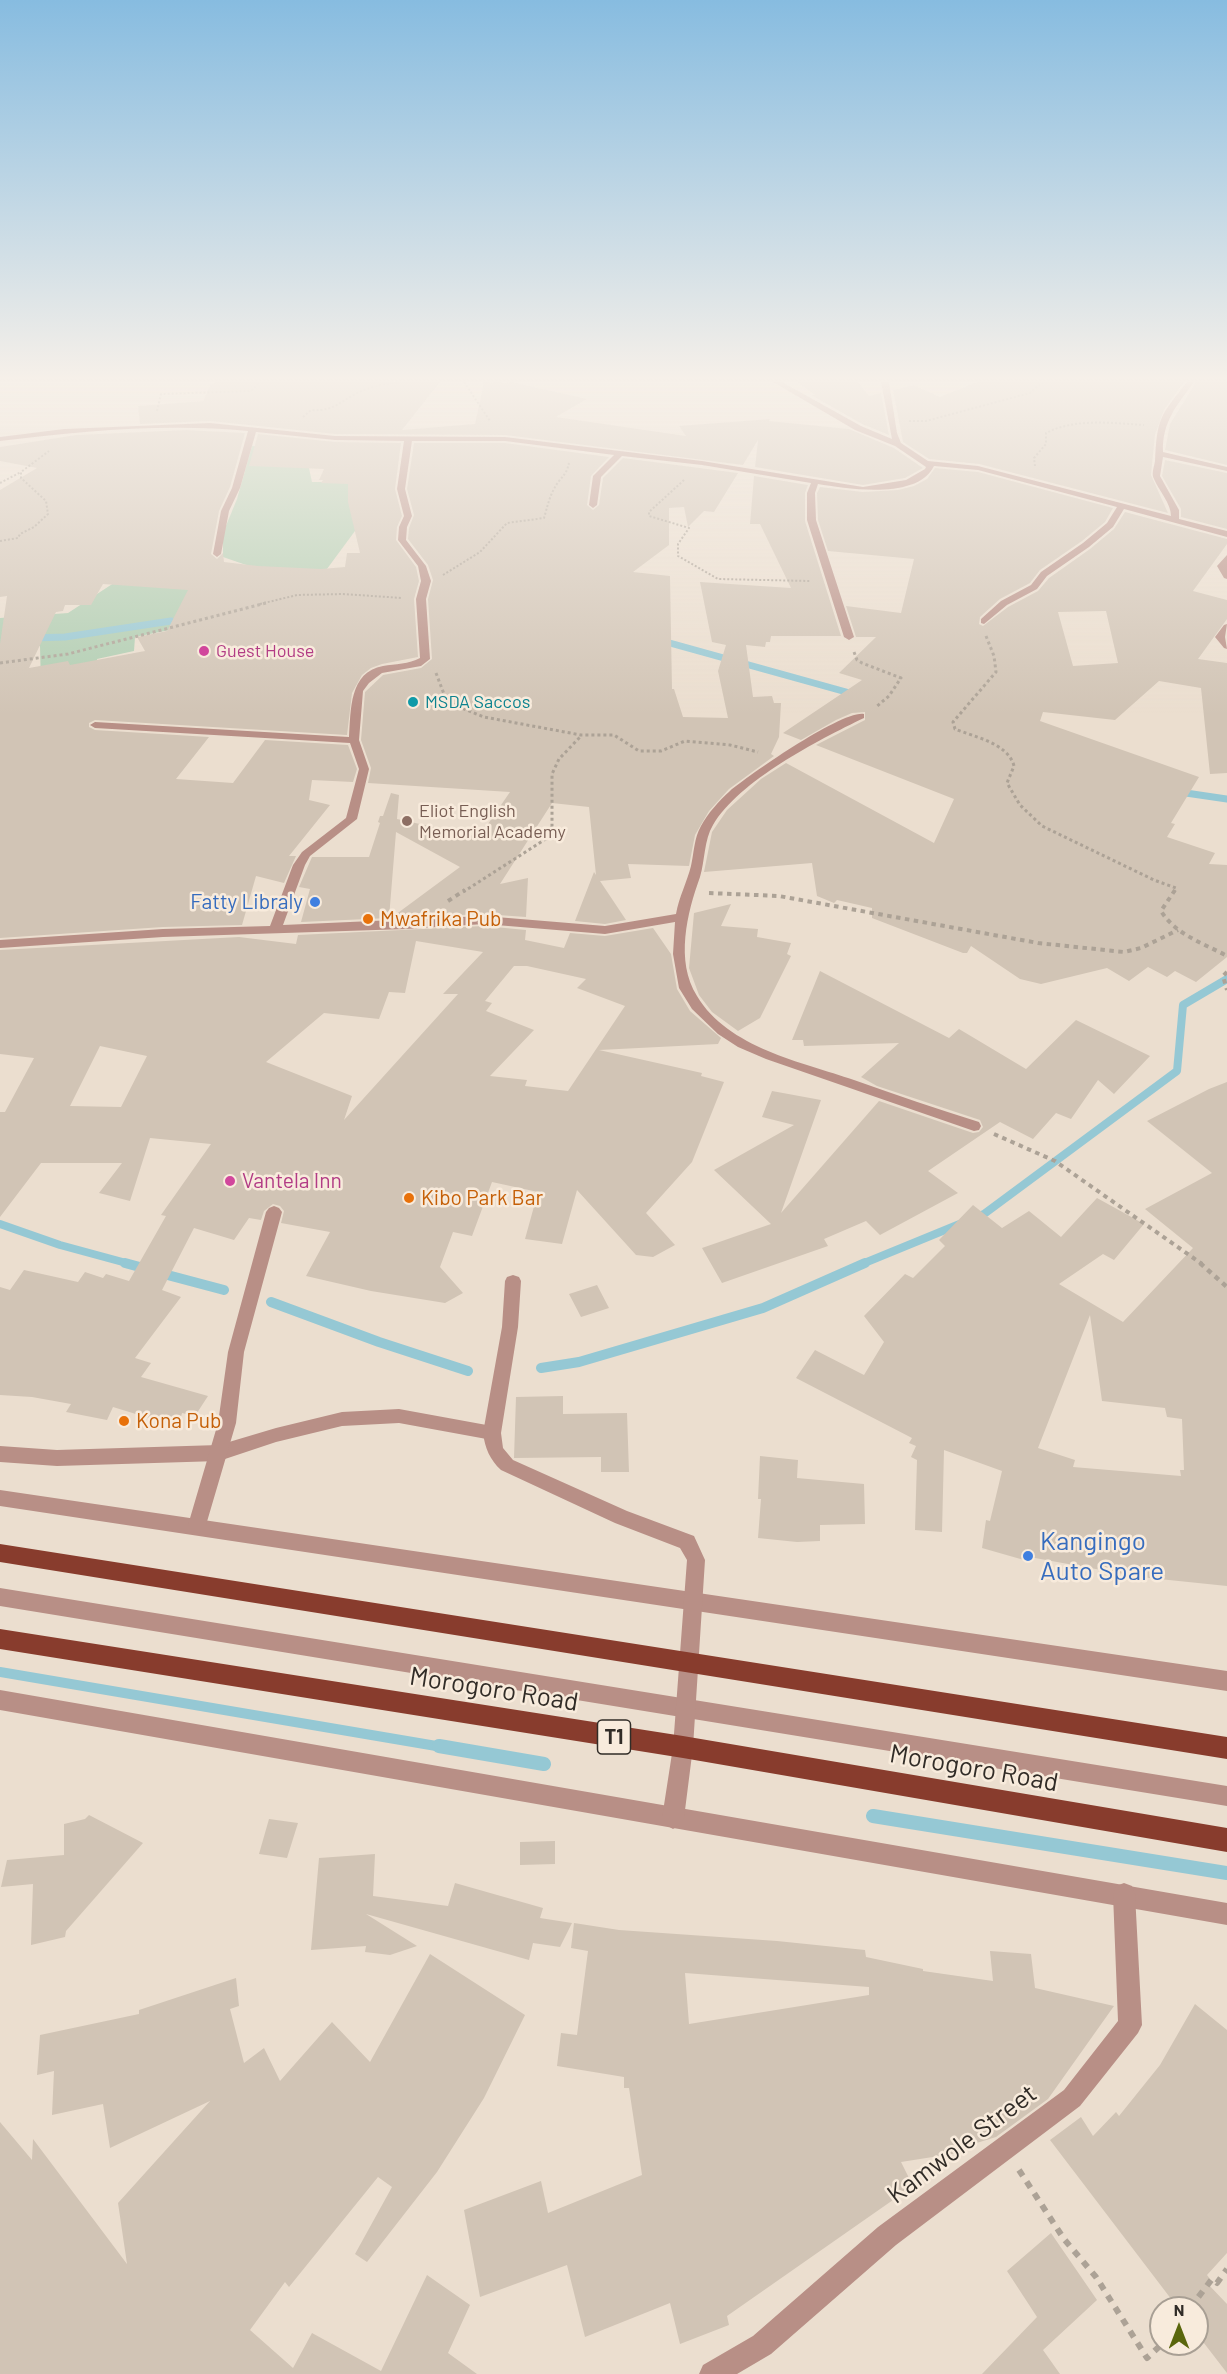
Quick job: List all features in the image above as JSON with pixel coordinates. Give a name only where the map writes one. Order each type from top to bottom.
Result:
[{"type":"highway","points":[[0,1553],[1227,1748]]},
{"type":"highway","name":"Morogoro Road","points":[[0,1639],[683,1748],[1227,1840]]},
{"type":"street","points":[[217,554],[225,512],[234,493]]},
{"type":"street","points":[[275,929],[299,865],[306,854],[351,819],[364,769],[354,740],[358,691],[365,681],[379,670],[424,662],[425,636],[422,599],[426,581],[422,566],[402,540],[403,527],[408,516],[402,493]]},
{"type":"street","points":[[593,505],[595,493]]},
{"type":"street","points":[[812,493],[815,538],[832,581],[849,637]]},
{"type":"street","points":[[1076,493],[1227,534]]},
{"type":"street","points":[[1165,493],[1175,510],[1175,519]]},
{"type":"street","points":[[984,621],[1004,603],[1034,587],[1044,574],[1110,525],[1123,505]]},
{"type":"street","points":[[1227,558],[1221,566],[1227,576]]},
{"type":"street","points":[[1225,650],[1220,637],[1227,627]]},
{"type":"street","points":[[860,716],[826,731],[783,758],[755,778],[713,814],[706,827],[695,874],[687,892],[681,917],[681,972],[685,988],[694,1003],[710,1020],[750,1047],[974,1126]]},
{"type":"street","points":[[95,725],[354,740]]},
{"type":"street","points":[[0,944],[163,933],[406,925],[483,920],[598,930],[681,917]]},
{"type":"street","points":[[197,1526],[227,1423],[237,1353],[274,1212]]},
{"type":"street","points":[[513,1281],[510,1327],[492,1433],[493,1448],[507,1465],[621,1517],[687,1542],[696,1560],[683,1748],[673,1818]]},
{"type":"street","points":[[0,1454],[57,1458],[219,1453],[276,1435],[342,1419],[399,1416],[492,1433]]},
{"type":"street","points":[[0,1498],[1227,1680]]},
{"type":"street","name":"Morogoro Road","points":[[0,1597],[1227,1796]]},
{"type":"street","points":[[0,1700],[673,1818],[1124,1894],[1227,1914]]},
{"type":"street","name":"Kamwole Street","points":[[712,2374],[762,2345],[887,2236],[1072,2098],[1130,2025],[1124,1894]]},
{"type":"path","points":[[0,542],[18,538],[20,534],[44,522],[50,513],[49,505],[40,493]]},
{"type":"path","points":[[426,581],[451,572],[480,552],[507,523],[542,519],[552,493]]},
{"type":"path","points":[[670,493],[649,512],[649,516],[688,528],[688,532],[678,544],[678,556],[718,579],[832,581]]},
{"type":"path","points":[[0,663],[68,654],[297,595],[343,594],[422,599]]},
{"type":"path","points":[[984,621],[983,629],[994,656],[996,672],[953,722],[955,729],[1006,750],[1013,758],[1015,768],[1007,783],[1020,805],[1042,826],[1154,880],[1176,888],[1161,911],[1164,917],[1178,930],[1227,956]]},
{"type":"path","points":[[849,637],[857,660],[901,678],[889,696],[876,707]]},
{"type":"path","points":[[424,662],[431,663],[435,668],[447,702],[484,717],[581,735],[614,735],[634,749],[651,752],[662,751],[678,742],[690,742],[730,745],[783,758]]},
{"type":"path","points":[[443,904],[552,835],[555,824],[550,794],[554,762],[581,735]]},
{"type":"path","points":[[687,892],[779,896],[1038,943],[1124,952],[1141,948],[1178,930]]},
{"type":"path","points":[[1227,972],[1223,976],[1227,990]]},
{"type":"path","points":[[974,1126],[1041,1153],[1054,1161],[1190,1254],[1227,1287]]},
{"type":"path","points":[[1002,2148],[1030,2184],[1064,2239],[1095,2277],[1147,2358],[1149,2356]]},
{"type":"path","points":[[1199,2296],[1212,2279],[1217,2283],[1227,2269]]},
{"type":"green space","points":[[239,493],[361,493],[369,512],[324,573],[219,620],[135,637],[134,651],[97,659],[100,676],[41,685],[40,646],[0,646],[0,618],[68,613],[123,577],[252,567],[223,557],[223,533]]},
{"type":"building","points":[[0,493],[227,493],[219,511],[211,554],[217,559],[223,553],[224,562],[321,569],[345,567],[347,553],[360,553],[348,502],[348,493],[396,493],[402,516],[397,527],[396,540],[416,567],[419,581],[414,599],[418,657],[382,664],[362,675],[352,693],[347,735],[95,720],[89,723],[89,727],[95,730],[209,737],[176,779],[233,783],[265,740],[348,745],[357,769],[353,782],[312,780],[309,800],[330,805],[289,856],[296,856],[284,883],[256,876],[242,925],[163,927],[0,938],[0,644],[7,596],[0,597]],"holes":[[[103,584],[188,590],[167,631],[137,637],[145,651],[70,665],[68,661],[29,668],[56,612],[63,611],[65,605],[91,605]]]},
{"type":"building","points":[[408,493],[589,493],[587,505],[593,510],[599,505],[601,493],[726,493],[714,512],[704,511],[688,527],[684,507],[669,508],[669,545],[633,572],[670,576],[672,689],[674,689],[683,717],[728,718],[718,671],[726,645],[712,642],[700,582],[791,588],[760,524],[750,524],[753,493],[805,493],[805,521],[841,636],[771,636],[770,642],[766,642],[765,647],[746,645],[753,697],[772,696],[774,703],[781,703],[779,737],[771,754],[774,756],[729,789],[709,811],[695,835],[689,866],[628,864],[631,878],[600,881],[626,920],[605,924],[575,921],[594,872],[596,875],[589,807],[552,803],[500,884],[528,878],[526,917],[484,914],[391,918],[460,867],[396,832],[389,918],[301,922],[310,889],[299,887],[312,857],[369,857],[380,823],[378,822],[380,816],[383,816],[391,793],[399,795],[397,819],[479,837],[510,792],[368,783],[371,768],[361,740],[365,692],[383,675],[421,668],[432,659],[428,599],[433,580],[428,565],[408,539],[414,515]]},
{"type":"building","points":[[817,493],[1056,493],[1113,508],[1105,522],[1082,541],[1040,570],[1030,583],[1000,599],[980,617],[979,624],[983,626],[1008,607],[1038,591],[1049,578],[1114,529],[1125,512],[1227,539],[1227,544],[1193,591],[1227,600],[1227,619],[1198,659],[1227,663],[1227,773],[1210,774],[1201,688],[1159,681],[1115,720],[1043,712],[1040,721],[1199,777],[1171,823],[1175,824],[1167,837],[1215,853],[1209,864],[1227,865],[1227,957],[1196,982],[1175,971],[1167,977],[1148,967],[1129,981],[1107,968],[1041,984],[1020,979],[971,946],[967,953],[963,953],[872,918],[872,908],[837,900],[834,903],[817,896],[812,863],[704,872],[712,832],[727,810],[761,779],[786,763],[934,843],[954,799],[816,745],[865,720],[865,712],[852,713],[836,720],[801,740],[783,733],[862,680],[839,673],[876,637],[856,637],[846,606],[901,613],[914,559],[828,551],[818,520]],"holes":[[[1106,611],[1118,663],[1073,666],[1058,612]]]},
{"type":"building","points":[[1090,493],[1159,493],[1168,513]]},
{"type":"building","points":[[1172,493],[1227,493],[1227,529],[1181,517],[1181,509]]},
{"type":"building","points":[[731,904],[721,926],[758,929],[757,937],[791,943],[787,954],[791,956],[760,1018],[738,1031],[712,1012],[699,995],[689,968],[694,913]]},
{"type":"building","points":[[484,926],[526,930],[525,940],[564,948],[570,933],[605,936],[653,928],[671,954],[677,989],[690,1011],[721,1038],[718,1044],[599,1050],[702,1073],[701,1076],[724,1082],[692,1162],[646,1213],[675,1245],[653,1257],[636,1255],[577,1190],[562,1244],[525,1239],[538,1192],[492,1182],[472,1236],[453,1232],[440,1267],[463,1293],[445,1303],[371,1291],[306,1276],[330,1232],[281,1223],[284,1211],[280,1206],[273,1204],[264,1211],[261,1220],[249,1218],[234,1240],[194,1228],[162,1290],[181,1297],[135,1358],[151,1363],[141,1377],[208,1396],[195,1416],[182,1413],[178,1427],[113,1407],[107,1420],[66,1412],[71,1404],[32,1397],[0,1395],[0,1287],[10,1290],[24,1270],[78,1282],[85,1272],[103,1278],[106,1274],[129,1281],[166,1216],[161,1215],[211,1144],[150,1138],[130,1201],[99,1193],[122,1163],[41,1163],[0,1217],[0,1112],[5,1112],[34,1058],[0,1054],[0,950],[239,937],[296,944],[298,935]],"holes":[[[416,941],[483,952],[443,994],[458,994],[344,1120],[352,1096],[266,1062],[324,1013],[379,1019],[389,992],[405,993]],[[514,966],[527,966],[586,979],[577,988],[625,1006],[568,1091],[525,1086],[527,1080],[490,1076],[534,1030],[486,1011],[492,1003],[485,1001]],[[100,1046],[147,1056],[121,1107],[70,1106]]]},
{"type":"building","points":[[820,971],[949,1038],[959,1029],[1026,1069],[1076,1020],[1150,1056],[1114,1094],[1098,1080],[1071,1119],[1056,1113],[1033,1139],[1000,1122],[928,1171],[958,1193],[880,1235],[866,1221],[824,1239],[828,1246],[722,1283],[702,1248],[771,1224],[714,1170],[794,1125],[762,1117],[772,1091],[821,1100],[781,1213],[879,1101],[973,1133],[979,1132],[983,1127],[980,1120],[877,1086],[861,1077],[899,1043],[804,1046],[803,1040],[792,1040]]},
{"type":"building","points":[[1227,1082],[1227,1586],[1140,1577],[1024,1556],[1024,1560],[982,1548],[986,1520],[990,1521],[1002,1471],[944,1450],[942,1532],[915,1530],[917,1460],[911,1457],[916,1446],[909,1443],[912,1438],[796,1378],[815,1350],[864,1375],[884,1342],[864,1316],[905,1274],[913,1278],[945,1246],[939,1240],[973,1205],[1002,1228],[1029,1211],[1061,1237],[1097,1198],[1144,1224],[1114,1260],[1103,1254],[1059,1284],[1123,1322],[1193,1248],[1145,1209],[1212,1173],[1147,1121]],"holes":[[[1090,1315],[1102,1401],[1165,1408],[1167,1417],[1182,1419],[1184,1470],[1180,1470],[1181,1476],[1073,1467],[1075,1460],[1038,1448]]]},
{"type":"building","points":[[597,1285],[609,1308],[581,1317],[569,1294]]},
{"type":"building","points":[[563,1396],[563,1414],[627,1413],[629,1472],[601,1472],[601,1457],[514,1458],[516,1397]]},
{"type":"building","points":[[760,1456],[798,1460],[797,1478],[864,1484],[865,1524],[820,1525],[820,1541],[797,1542],[758,1538],[761,1499],[758,1499]]},
{"type":"building","points":[[89,1815],[143,1843],[66,1931],[65,1937],[31,1945],[33,1884],[1,1887],[7,1860],[64,1855],[64,1824],[85,1819]]},
{"type":"building","points":[[269,1819],[298,1823],[287,1858],[259,1854]]},
{"type":"building","points":[[555,1841],[555,1864],[520,1865],[520,1842]]},
{"type":"building","points":[[375,1854],[373,1896],[448,1906],[455,1883],[543,1908],[540,1918],[572,1923],[560,1947],[533,1943],[529,1960],[366,1914],[417,1946],[390,1955],[365,1952],[366,1946],[311,1950],[319,1858]]},
{"type":"building","points":[[574,1923],[619,1930],[777,1941],[865,1950],[866,1957],[923,1969],[923,1971],[993,1981],[990,1951],[1031,1954],[1035,1988],[1114,2006],[1048,2099],[996,2137],[957,2149],[958,2153],[901,2162],[913,2186],[727,2316],[729,2325],[680,2344],[670,2303],[585,2337],[567,2265],[480,2297],[464,2210],[541,2181],[548,2213],[642,2175],[629,2088],[624,2088],[624,2077],[557,2066],[561,2033],[577,2035],[588,1951],[571,1948]],"holes":[[[685,1973],[869,1987],[869,1995],[689,2024]]]},
{"type":"building","points":[[430,1954],[525,2015],[484,2098],[437,2172],[367,2262],[355,2254],[392,2187],[378,2177],[289,2287],[285,2282],[250,2330],[293,2368],[312,2333],[381,2371],[427,2275],[470,2305],[448,2353],[477,2374],[0,2374],[0,2122],[32,2160],[33,2139],[127,2264],[118,2203],[210,2101],[110,2148],[103,2104],[52,2115],[54,2071],[37,2075],[40,2035],[139,2014],[139,2010],[236,1978],[239,2006],[230,2009],[244,2063],[264,2048],[280,2081],[332,2022],[370,2062]]},
{"type":"building","points":[[1195,2004],[1227,2030],[1227,2253],[1207,2275],[1210,2279],[1207,2283],[1227,2304],[1227,2373],[1209,2350],[1209,2296],[1169,2296],[1050,2140],[1081,2117],[1093,2136],[1116,2112],[1119,2116],[1160,2065]]},
{"type":"building","points":[[1051,2233],[1097,2300],[1043,2350],[1060,2374],[982,2374],[1037,2317],[1007,2271]]},
{"type":"waterway","points":[[32,638],[65,637],[171,621]]},
{"type":"waterway","points":[[659,640],[857,695]]},
{"type":"waterway","points":[[1179,792],[1227,799]]},
{"type":"waterway","points":[[862,1264],[984,1214],[1177,1071],[1183,1005],[1227,979]]},
{"type":"waterway","points":[[0,1224],[60,1245],[130,1264]]},
{"type":"waterway","points":[[125,1263],[147,1269]]},
{"type":"waterway","points":[[541,1368],[579,1362],[763,1308],[865,1263]]},
{"type":"waterway","points":[[160,1273],[224,1290]]},
{"type":"waterway","points":[[271,1302],[379,1342],[468,1371]]},
{"type":"waterway","points":[[0,1672],[448,1748]]},
{"type":"waterway","points":[[439,1746],[544,1764]]},
{"type":"waterway","points":[[873,1816],[1227,1873]]},
{"type":"place","name":"Guest House","points":[[204,651]]},
{"type":"place","name":"MSDA Saccos","points":[[413,702]]},
{"type":"place","name":"Eliot English Memorial Academy","points":[[407,821]]},
{"type":"place","name":"Fatty Libraly","points":[[315,902]]},
{"type":"place","name":"Mwafrika Pub","points":[[368,919]]},
{"type":"place","name":"Vantela Inn","points":[[230,1181]]},
{"type":"place","name":"Kibo Park Bar","points":[[409,1198]]},
{"type":"place","name":"Kona Pub","points":[[124,1421]]},
{"type":"place","name":"Kangingo Auto Spare","points":[[1028,1556]]}]
